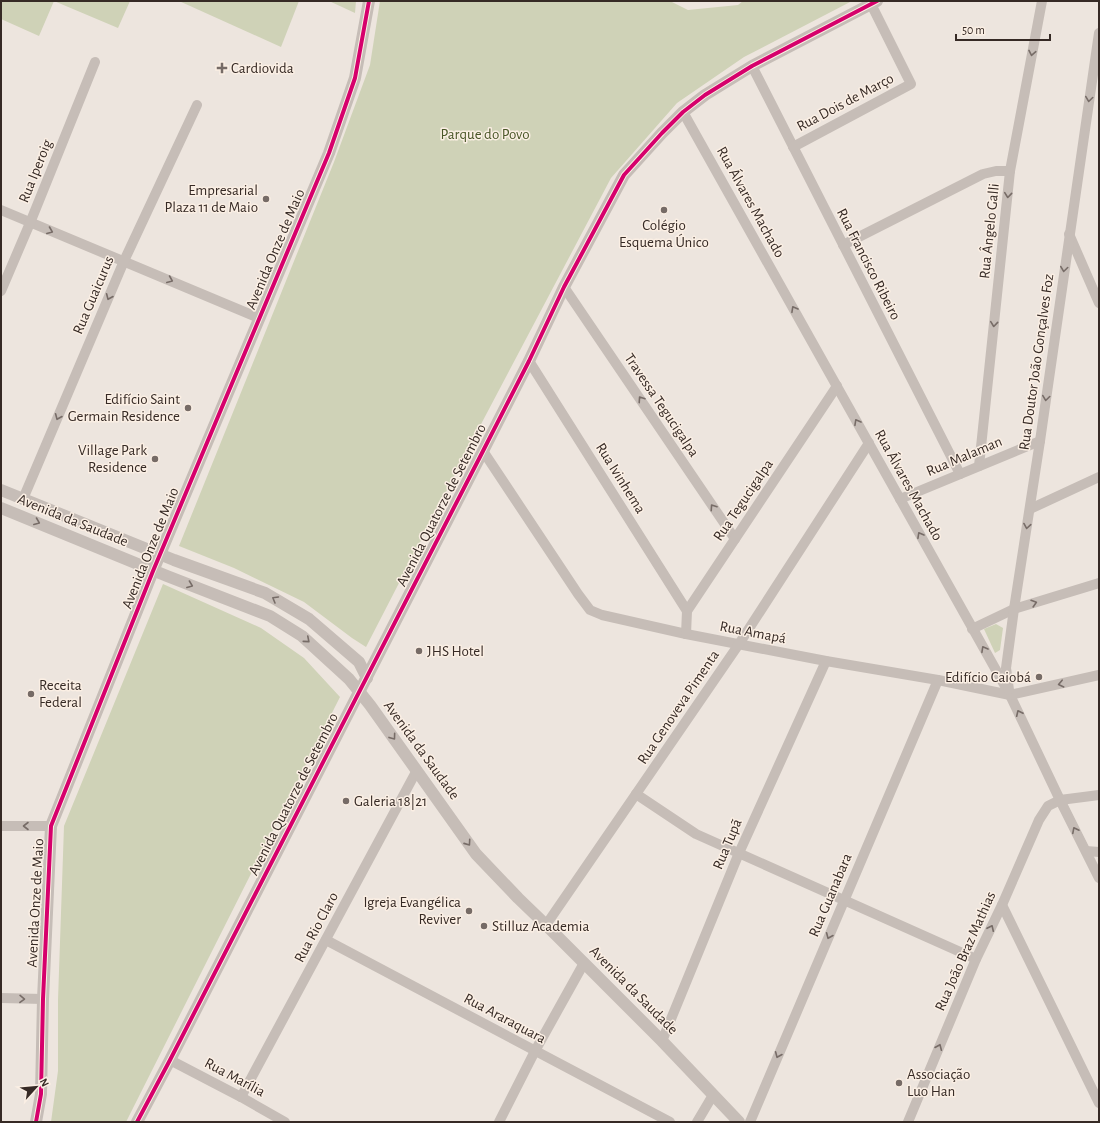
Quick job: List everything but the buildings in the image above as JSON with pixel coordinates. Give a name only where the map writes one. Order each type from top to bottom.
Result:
[{"type":"street","name":"Avenida Onze de Maio","points":[[36,1122],[41,1094],[43,999],[51,826],[153,571],[328,153],[355,78],[369,1]]},
{"type":"street","name":"Rua Ângelo Galli","points":[[979,466],[1010,171],[1042,1]]},
{"type":"street","name":"Avenida Quatorze de Setembro","points":[[137,1122],[367,678],[529,361],[564,287],[624,175],[662,133],[705,94],[752,66],[874,3]]},
{"type":"street","name":"Rua Dois de Março","points":[[793,147],[911,84],[874,3]]},
{"type":"street","name":"Rua Doutor João Gonçalves Foz","points":[[1010,695],[1006,668],[1099,34]]},
{"type":"street","name":"Rua Iperoig","points":[[1,291],[95,62]]},
{"type":"street","name":"Rua Francisco Ribeiro","points":[[752,66],[960,474]]},
{"type":"street","name":"Rua Guaicurus","points":[[23,499],[124,261],[197,105]]},
{"type":"street","name":"Rua Álvares Machado","points":[[684,112],[1010,695],[1099,878]]},
{"type":"street","points":[[843,244],[983,174],[996,171],[1010,171]]},
{"type":"street","points":[[1,210],[259,318]]},
{"type":"street","points":[[1069,234],[1099,303]]},
{"type":"street","name":"Travessa Tegucigalpa","points":[[564,287],[735,539]]},
{"type":"street","name":"Rua Ivinhema","points":[[529,361],[688,611]]},
{"type":"street","name":"Rua Tegucigalpa","points":[[686,634],[688,611],[837,386]]},
{"type":"street","name":"Rua Malaman","points":[[900,499],[1040,441]]},
{"type":"street","name":"Rua Genoveva Pimenta","points":[[546,925],[739,644],[869,443]]},
{"type":"street","name":"Rua Amapá","points":[[483,451],[590,610],[602,615],[686,634],[826,662],[938,680],[1010,695],[1099,675]]},
{"type":"street","points":[[1030,509],[1099,477]]},
{"type":"street","name":"Avenida da Saudade","points":[[1,490],[160,554],[265,594],[309,619],[360,662],[367,678]]},
{"type":"street","name":"Avenida da Saudade","points":[[1,508],[153,571],[270,616],[302,636],[349,679],[417,770],[476,854],[518,898],[662,1041],[739,1122]]},
{"type":"street","points":[[972,629],[1014,609],[1099,583]]},
{"type":"street","name":"Rua Tupã","points":[[662,1041],[739,853],[826,662]]},
{"type":"street","name":"Rua Guanabara","points":[[750,1122],[938,680]]},
{"type":"street","name":"Rua Rio Claro","points":[[241,1097],[417,770]]},
{"type":"street","points":[[636,794],[696,834],[976,959]]},
{"type":"street","points":[[1060,800],[1099,795]]},
{"type":"street","name":"Rua João Braz Mathias","points":[[908,1122],[976,959],[1002,905],[1039,820],[1048,806],[1060,800]]},
{"type":"street","points":[[1,826],[51,826]]},
{"type":"street","points":[[1086,851],[1099,852]]},
{"type":"street","points":[[1002,905],[1099,1103]]},
{"type":"street","name":"Rua Araraquara","points":[[326,940],[670,1122]]},
{"type":"street","points":[[499,1122],[535,1051],[584,963]]},
{"type":"street","points":[[1,998],[43,999]]},
{"type":"street","name":"Rua Marília","points":[[170,1060],[285,1122]]},
{"type":"street","points":[[697,1122],[713,1095]]},
{"type":"green space","points":[[1,1],[54,1],[39,36],[1,19]]},
{"type":"green space","points":[[54,1],[130,1],[118,28]]},
{"type":"green space","points":[[179,1],[299,1],[281,47]]},
{"type":"green space","points":[[329,1],[356,1],[355,13]]},
{"type":"green space","name":"Parque do Povo","points":[[380,1],[670,1],[688,10],[738,5],[743,1],[852,1],[744,57],[677,103],[611,178],[479,428],[366,647],[304,602],[234,568],[179,546],[334,162],[370,65]]},
{"type":"green space","points":[[163,584],[261,628],[304,658],[340,697],[126,1122],[51,1122],[58,1071],[58,1000],[64,826]]},
{"type":"green space","points":[[996,624],[1003,628],[1000,650],[995,653],[984,629]]},
{"type":"cycle path","points":[[36,1122],[41,1094],[43,999],[51,826],[153,571],[329,153],[355,78],[369,1]]},
{"type":"cycle path","points":[[137,1122],[483,451],[529,361],[564,287],[624,175],[683,112],[705,95],[752,66],[877,1]]},
{"type":"place","name":"Cardiovida","points":[[222,68]]},
{"type":"place","name":"Empresarial Plaza 11 de Maio","points":[[266,199]]},
{"type":"place","name":"Colégio Esquema Único","points":[[664,210]]},
{"type":"place","name":"Edifício Saint Germain Residence","points":[[188,408]]},
{"type":"place","name":"Village Park Residence","points":[[155,459]]},
{"type":"place","name":"JHS Hotel","points":[[419,651]]},
{"type":"place","name":"Edifício Caiobá","points":[[1039,677]]},
{"type":"place","name":"Receita Federal","points":[[31,694]]},
{"type":"place","name":"Galeria 18|21","points":[[346,801]]},
{"type":"place","name":"Igreja Evangélica Reviver","points":[[469,911]]},
{"type":"place","name":"Stilluz Academia","points":[[484,926]]},
{"type":"place","name":"Associação Luo Han","points":[[899,1083]]}]
